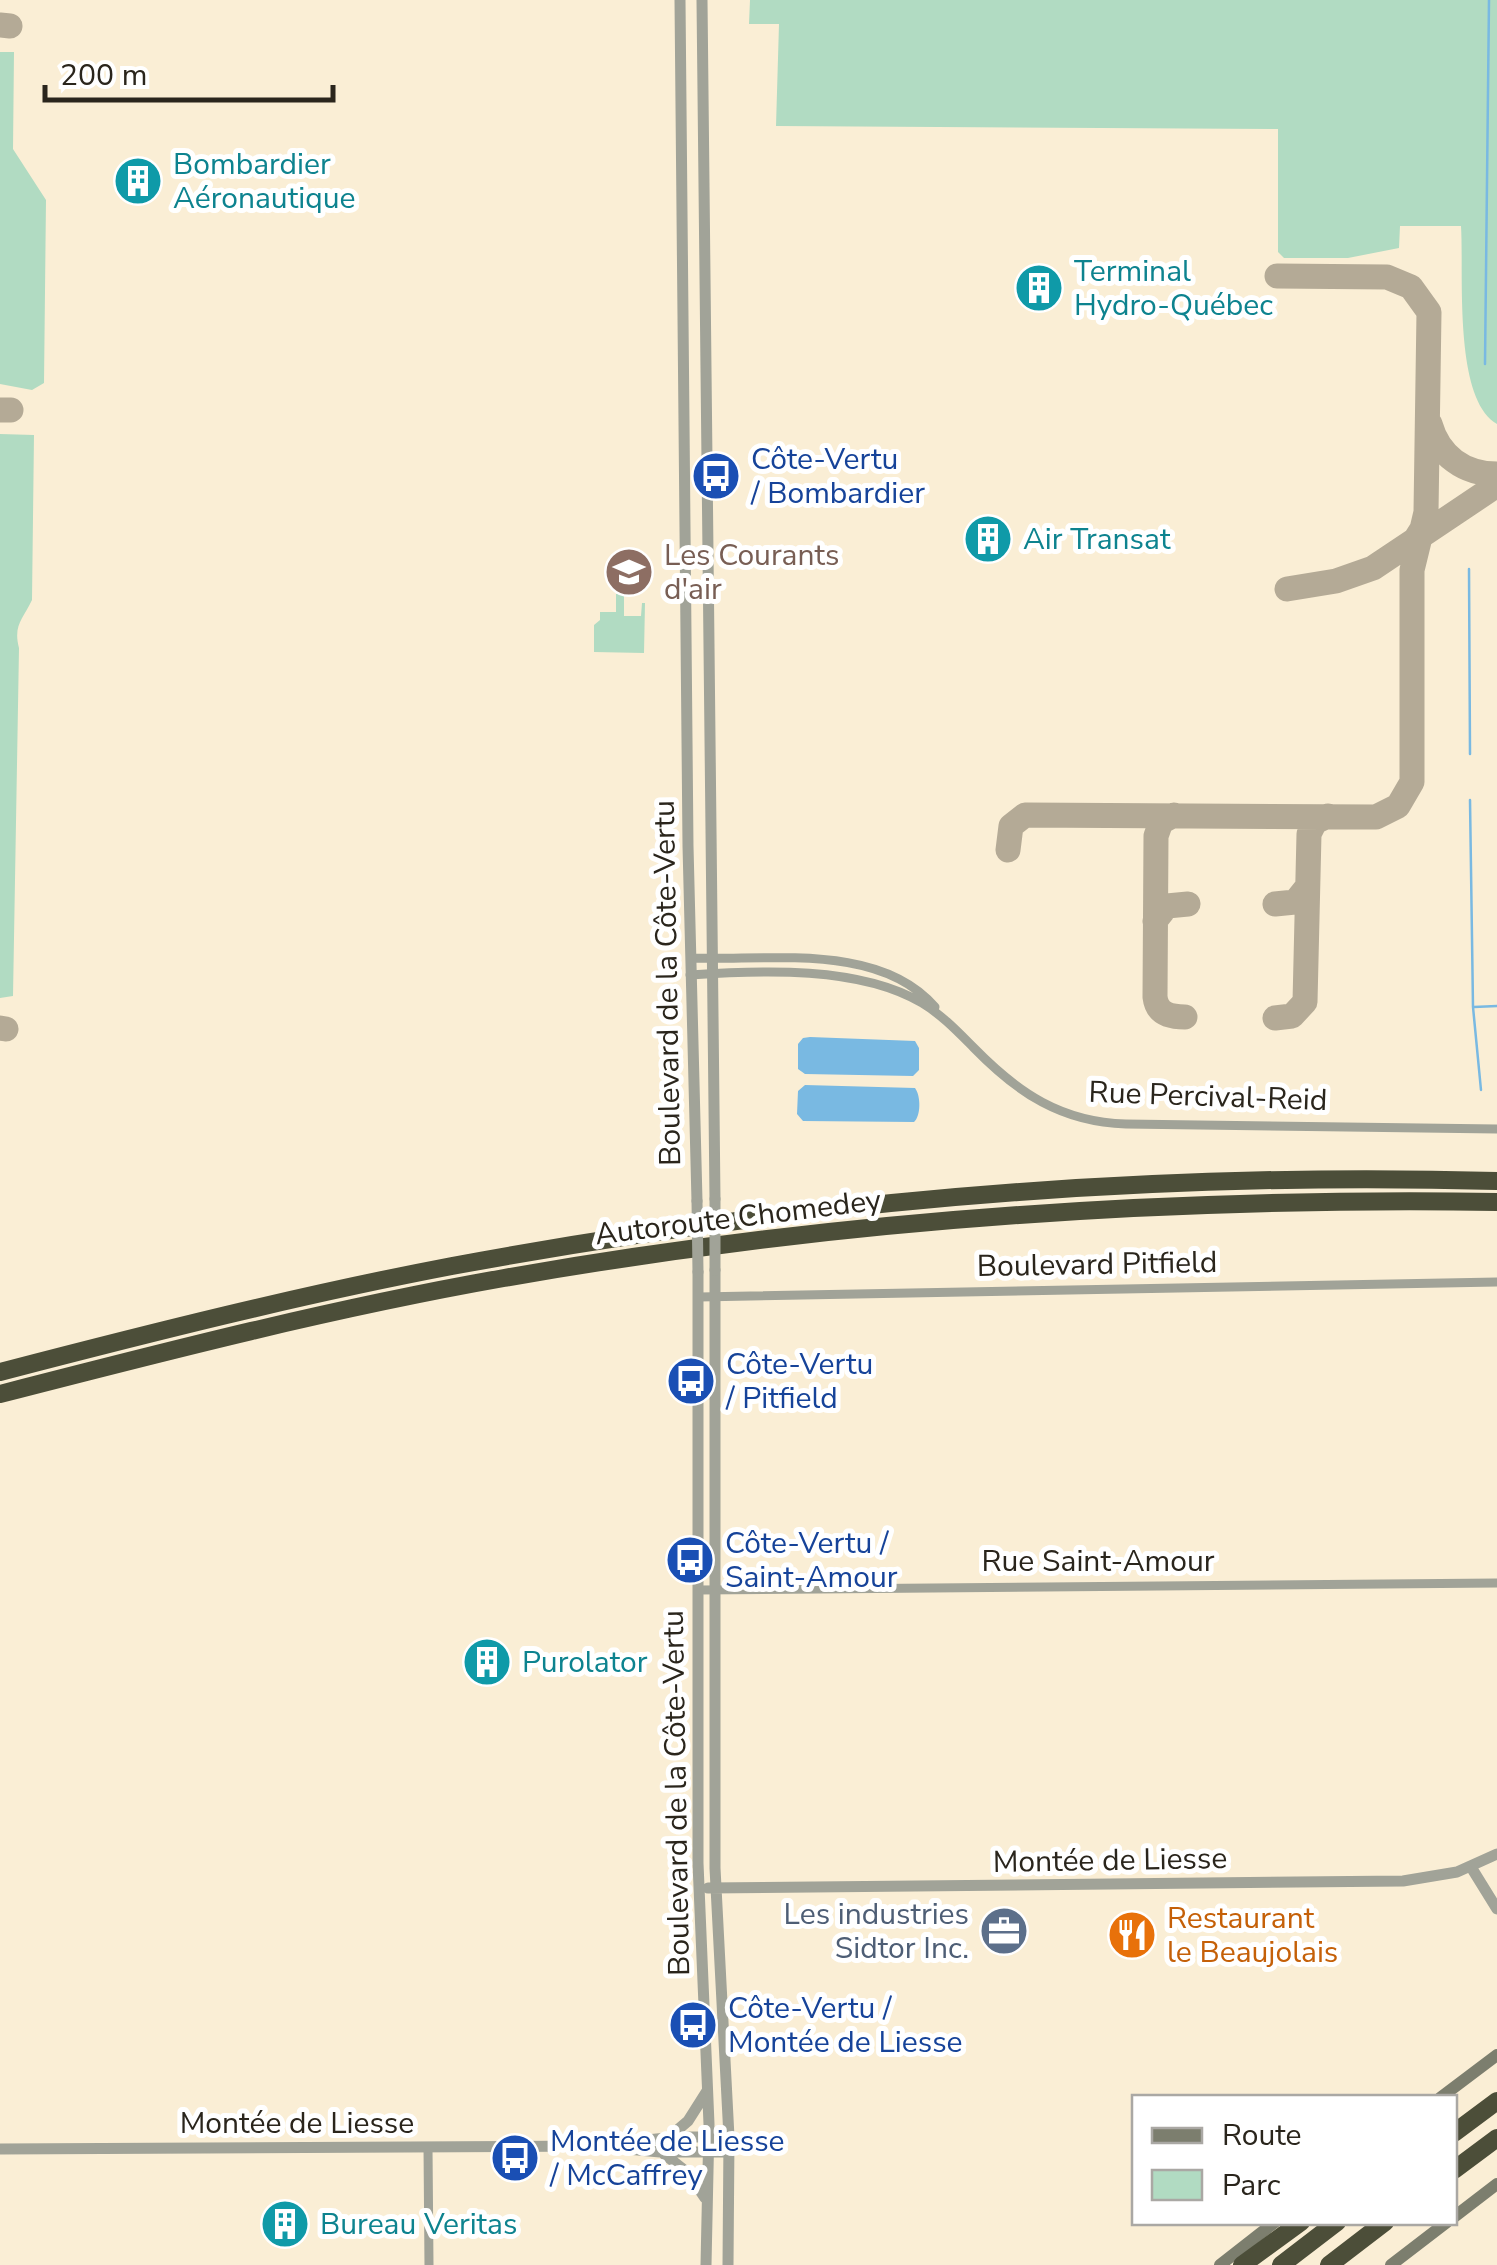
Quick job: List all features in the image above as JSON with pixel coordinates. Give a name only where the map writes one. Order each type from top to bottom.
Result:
[{"type":"highway","name":"Autoroute Chomedey","points":[[0,1372],[370,1282],[562,1246],[721,1223],[931,1200],[1102,1187],[1276,1180],[1497,1181]]},
{"type":"highway","name":"Autoroute Chomedey","points":[[0,1394],[393,1299],[729,1243],[1058,1211],[1294,1201],[1497,1202]]},
{"type":"highway","points":[[1457,2129],[1490,2106]]},
{"type":"highway","points":[[1457,2168],[1497,2138]]},
{"type":"highway","points":[[1242,2265],[1297,2225]]},
{"type":"highway","points":[[1281,2265],[1333,2225]]},
{"type":"highway","points":[[1329,2265],[1382,2225]]},
{"type":"highway","points":[[1342,2265],[1383,2225]]},
{"type":"main road","points":[[1444,2095],[1497,2055]]},
{"type":"main road","points":[[1457,2215],[1497,2184]]},
{"type":"main road","points":[[1220,2265],[1272,2225]]},
{"type":"main road","points":[[1391,2265],[1443,2225]]},
{"type":"street","name":"Boulevard de la Côte-Vertu","points":[[680,0],[690,976],[698,1272],[699,1888],[708,2090],[706,2265]]},
{"type":"street","name":"Boulevard de la Côte-Vertu","points":[[702,0],[715,1199],[716,1888],[729,2152],[728,2265]]},
{"type":"street","name":"Rue Percival-Reid","points":[[691,958],[866,965],[913,986],[996,1071],[1028,1096],[1086,1120],[1497,1130]]},
{"type":"street","name":"Rue Percival-Reid","points":[[690,976],[858,978],[911,997],[949,1024]]},
{"type":"street","name":"Boulevard Pitfield","points":[[698,1297],[1497,1282]]},
{"type":"street","name":"Rue Saint-Amour","points":[[699,1590],[1497,1583]]},
{"type":"street","name":"Montée de Liesse","points":[[699,1888],[1376,1882],[1426,1878],[1471,1867],[1497,1854]]},
{"type":"street","points":[[1471,1867],[1497,1909]]},
{"type":"street","points":[[668,2138],[690,2118],[708,2090]]},
{"type":"street","name":"Montée de Liesse","points":[[594,2146],[668,2138],[728,2137]]},
{"type":"street","name":"Montée de Liesse","points":[[0,2149],[594,2146],[660,2152],[729,2152]]},
{"type":"street","points":[[428,2147],[429,2265]]},
{"type":"street","points":[[660,2152],[688,2173],[707,2202]]},
{"type":"green space","points":[[750,0],[1497,0],[1497,424],[1483,410],[1467,363],[1461,226],[1400,226],[1399,248],[1348,258],[1284,258],[1278,252],[1278,129],[776,126],[779,24],[749,24]]},
{"type":"green space","points":[[0,52],[14,52],[13,149],[46,200],[44,383],[32,390],[0,384]]},
{"type":"green space","points":[[0,434],[34,435],[32,600],[17,633],[13,996],[0,998]]},
{"type":"green space","points":[[616,594],[624,594],[624,616],[641,616],[645,603],[644,653],[594,652],[594,625],[600,620],[600,612],[616,612]]},
{"type":"water","points":[[810,1037],[915,1041],[919,1048],[919,1070],[913,1076],[805,1074],[798,1069],[798,1044]]},
{"type":"water","points":[[805,1085],[915,1088],[918,1115],[914,1122],[803,1121],[797,1114],[798,1091]]},
{"type":"waterway","points":[[1485,364],[1489,0]]},
{"type":"waterway","points":[[1469,569],[1470,754]]},
{"type":"waterway","points":[[1470,800],[1473,1007],[1481,1090]]},
{"type":"waterway","points":[[1474,1007],[1497,1006]]},
{"type":"taxiway","points":[[0,25],[10,26]]},
{"type":"taxiway","points":[[1277,276],[1387,277],[1411,287],[1429,312],[1426,512],[1415,540]]},
{"type":"taxiway","points":[[0,410],[11,410]]},
{"type":"taxiway","points":[[1430,424],[1446,454],[1455,461],[1474,471],[1497,474]]},
{"type":"taxiway","points":[[1287,589],[1336,581],[1373,568],[1497,485]]},
{"type":"taxiway","points":[[1008,850],[1011,826],[1025,815],[1376,817],[1398,806],[1412,782],[1412,570],[1422,529]]},
{"type":"taxiway","points":[[1174,815],[1161,822],[1156,836],[1155,997],[1165,1013],[1185,1017]]},
{"type":"taxiway","points":[[1275,1018],[1292,1016],[1305,1002],[1309,834],[1315,822],[1328,816]]},
{"type":"taxiway","points":[[1275,904],[1295,902],[1307,887]]},
{"type":"taxiway","points":[[1155,921],[1167,906],[1188,904]]},
{"type":"taxiway","points":[[0,1028],[6,1029]]},
{"type":"place","name":"Bombardier Aéronautique","points":[[138,181]]},
{"type":"place","name":"Terminal Hydro-Québec","points":[[1039,288]]},
{"type":"place","name":"Côte-Vertu / Bombardier","points":[[716,476]]},
{"type":"place","name":"Air Transat","points":[[988,539]]},
{"type":"place","name":"Les Courants d'air","points":[[629,572]]},
{"type":"place","name":"Côte-Vertu / Pitfield","points":[[691,1381]]},
{"type":"place","name":"Côte-Vertu / Saint-Amour","points":[[690,1560]]},
{"type":"place","name":"Purolator","points":[[487,1662]]},
{"type":"place","name":"Les industries Sidtor Inc.","points":[[1004,1931]]},
{"type":"place","name":"Restaurant le Beaujolais","points":[[1132,1935]]},
{"type":"place","name":"Côte-Vertu / Montée de Liesse","points":[[693,2025]]},
{"type":"place","name":"Montée de Liesse / McCaffrey","points":[[515,2158]]},
{"type":"place","name":"Bureau Veritas","points":[[285,2224]]}]
